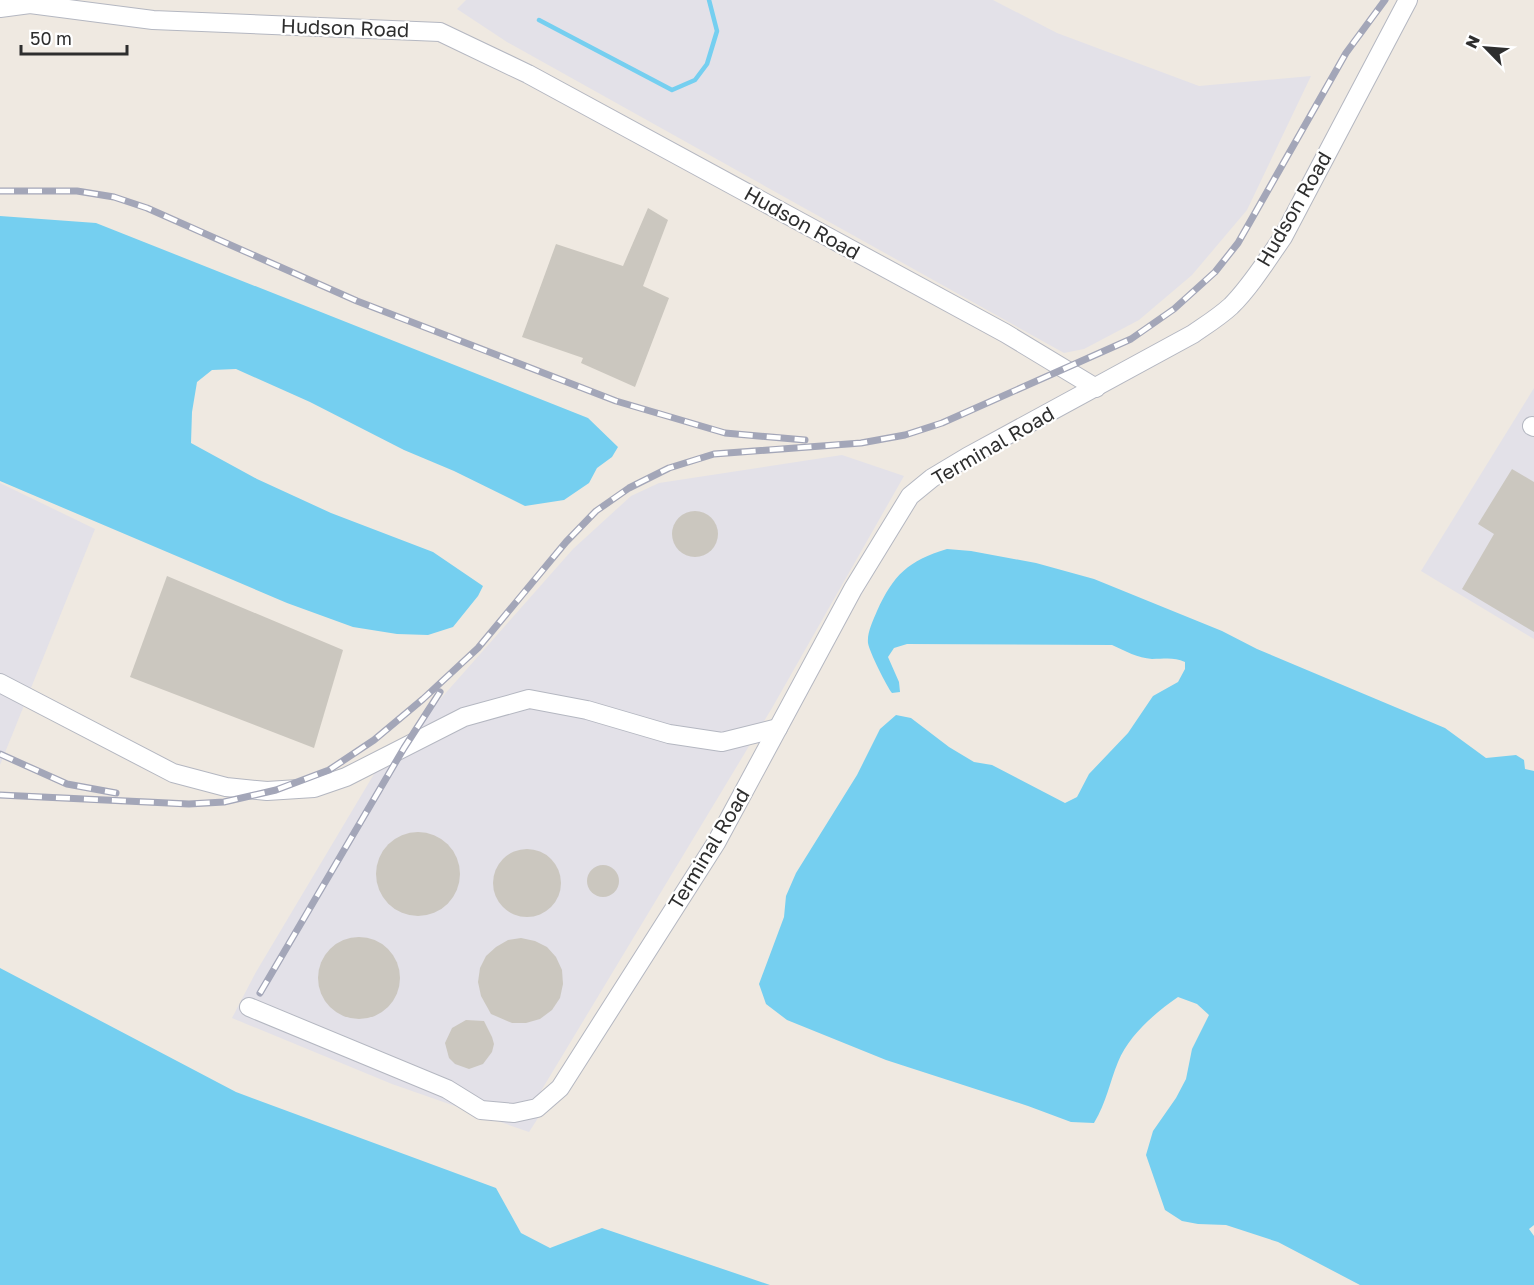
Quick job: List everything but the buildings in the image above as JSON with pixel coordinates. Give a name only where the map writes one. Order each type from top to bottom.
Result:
[{"type":"street","name":"Hudson Road","points":[[0,8],[30,4],[153,20],[440,32],[528,74],[600,113],[1005,333],[1096,388],[1216,319],[1233,304],[1258,273],[1283,237],[1408,0]]},
{"type":"street","name":"Terminal Road","points":[[249,1007],[447,1089],[481,1110],[514,1113],[537,1108],[560,1088],[716,843],[853,588],[910,496],[932,478],[967,457],[1096,388]]},
{"type":"street","points":[[0,683],[174,773],[226,788],[267,791],[314,788],[346,777],[464,717],[529,699],[587,710],[669,734],[722,742],[778,728]]},
{"type":"shaded area","points":[[466,0],[993,0],[1057,33],[1199,86],[1311,76],[1247,210],[1192,275],[1139,320],[1084,349],[1064,353],[507,42],[457,9]]},
{"type":"shaded area","points":[[1534,388],[1534,639],[1421,571]]},
{"type":"shaded area","points":[[842,455],[904,476],[772,708],[541,1091],[540,1115],[529,1132],[392,1084],[232,1018],[256,972],[374,774],[573,549],[631,496],[659,483]]},
{"type":"shaded area","points":[[0,483],[95,529],[0,765]]},
{"type":"water","points":[[0,216],[96,223],[588,418],[618,447],[612,457],[597,468],[589,483],[564,500],[525,506],[454,471],[404,450],[310,402],[236,369],[212,370],[197,382],[192,412],[191,443],[257,479],[331,513],[433,552],[483,586],[478,596],[453,627],[428,635],[397,634],[353,627],[287,603],[0,481]]},
{"type":"water","points":[[947,549],[1036,563],[1094,579],[1222,631],[1257,649],[1445,728],[1486,758],[1516,755],[1524,760],[1525,769],[1534,771],[1534,1225],[1529,1229],[1534,1236],[1534,1285],[1360,1285],[1278,1242],[1226,1225],[1182,1221],[1165,1210],[1146,1155],[1153,1131],[1186,1079],[1192,1049],[1209,1015],[1197,1004],[1178,997],[1152,1017],[1123,1052],[1094,1123],[1071,1122],[886,1060],[787,1020],[766,1004],[759,984],[784,917],[786,896],[796,873],[857,775],[880,729],[896,715],[911,718],[949,747],[974,762],[992,765],[1065,803],[1077,797],[1089,774],[1128,733],[1153,696],[1178,682],[1185,669],[1185,662],[1181,660],[1142,657],[1112,645],[907,644],[894,648],[888,657],[899,682],[900,692],[892,693],[869,647],[868,635],[872,623],[883,598],[896,578],[912,564]]},
{"type":"water","points":[[0,968],[236,1092],[496,1188],[521,1233],[550,1248],[602,1228],[770,1285],[0,1285]]},
{"type":"waterway","points":[[539,20],[672,90],[695,80],[707,64],[717,31],[709,0]]},
{"type":"railway","points":[[0,795],[189,804],[224,802],[276,790],[329,770],[374,740],[478,648],[566,542],[596,511],[629,488],[669,468],[714,454],[861,443],[905,435],[942,423],[1131,339],[1174,309],[1215,272],[1238,243],[1346,53],[1385,0]]},
{"type":"railway","points":[[0,191],[77,191],[114,197],[147,208],[357,301],[616,401],[725,433],[805,440]]},
{"type":"railway","points":[[260,993],[404,748],[440,692]]},
{"type":"railway","points":[[0,754],[67,784],[116,793]]}]
